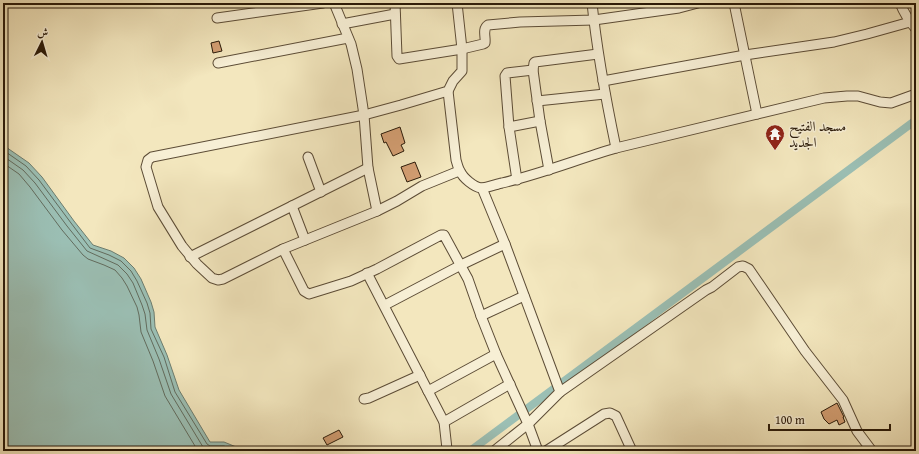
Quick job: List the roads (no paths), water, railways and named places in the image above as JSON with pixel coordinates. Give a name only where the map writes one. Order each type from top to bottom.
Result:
[{"type":"street","points":[[217,18],[253,8],[323,3]]},
{"type":"street","points":[[334,3],[348,38],[358,75],[364,115],[368,168],[377,210]]},
{"type":"street","points":[[395,3],[397,56],[399,59],[483,44],[485,43],[484,29],[488,25],[520,22],[594,20],[679,8],[698,3]]},
{"type":"street","points":[[457,3],[462,48],[462,71],[453,81],[448,91],[456,160],[459,171],[463,176],[470,182],[482,188],[517,180],[616,148],[824,98],[858,96],[880,102],[891,103],[916,94]]},
{"type":"street","points":[[592,3],[598,54],[616,148]]},
{"type":"street","points":[[734,3],[757,114]]},
{"type":"street","points":[[900,3],[902,9],[916,29]]},
{"type":"street","points":[[342,24],[395,14]]},
{"type":"street","points":[[603,81],[745,54],[834,42],[910,22]]},
{"type":"street","points":[[218,63],[348,38]]},
{"type":"street","points":[[549,170],[540,121],[533,65],[535,62],[598,54]]},
{"type":"street","points":[[517,180],[509,127],[505,74],[533,70]]},
{"type":"street","points":[[448,91],[364,115],[152,157],[149,158],[146,167],[158,207],[182,246],[190,257],[212,278],[218,280],[223,279],[283,249],[397,201],[426,184],[459,171]]},
{"type":"street","points":[[537,101],[605,94]]},
{"type":"street","points":[[509,127],[540,121]]},
{"type":"street","points":[[308,157],[321,192]]},
{"type":"street","points":[[190,257],[368,168]]},
{"type":"street","points":[[482,188],[505,244],[560,392]]},
{"type":"street","points":[[292,206],[305,240]]},
{"type":"street","points":[[283,249],[304,291],[309,294],[351,280],[390,263],[442,234],[445,236],[468,279],[496,354],[528,424],[538,451]]},
{"type":"street","points":[[385,305],[461,265],[505,244]]},
{"type":"street","points":[[494,451],[528,424],[560,392],[712,287],[738,267],[743,266],[749,269],[805,350],[843,400],[857,432],[872,451]]},
{"type":"street","points":[[367,273],[385,305],[444,422],[447,450]]},
{"type":"street","points":[[481,316],[524,296]]},
{"type":"street","points":[[428,391],[496,354]]},
{"type":"street","points":[[364,399],[420,375]]},
{"type":"street","points":[[444,422],[510,384]]},
{"type":"street","points":[[546,451],[604,414],[610,413],[616,416],[632,451]]},
{"type":"water","points":[[3,145],[29,163],[42,177],[93,245],[111,251],[124,258],[134,268],[141,279],[151,302],[154,312],[155,327],[167,355],[179,390],[210,442],[224,442],[246,451],[3,451]]},
{"type":"waterway","points":[[470,451],[916,120]]},
{"type":"place","name":"مسجد الفتيح الجديد","points":[[775,151]]}]
